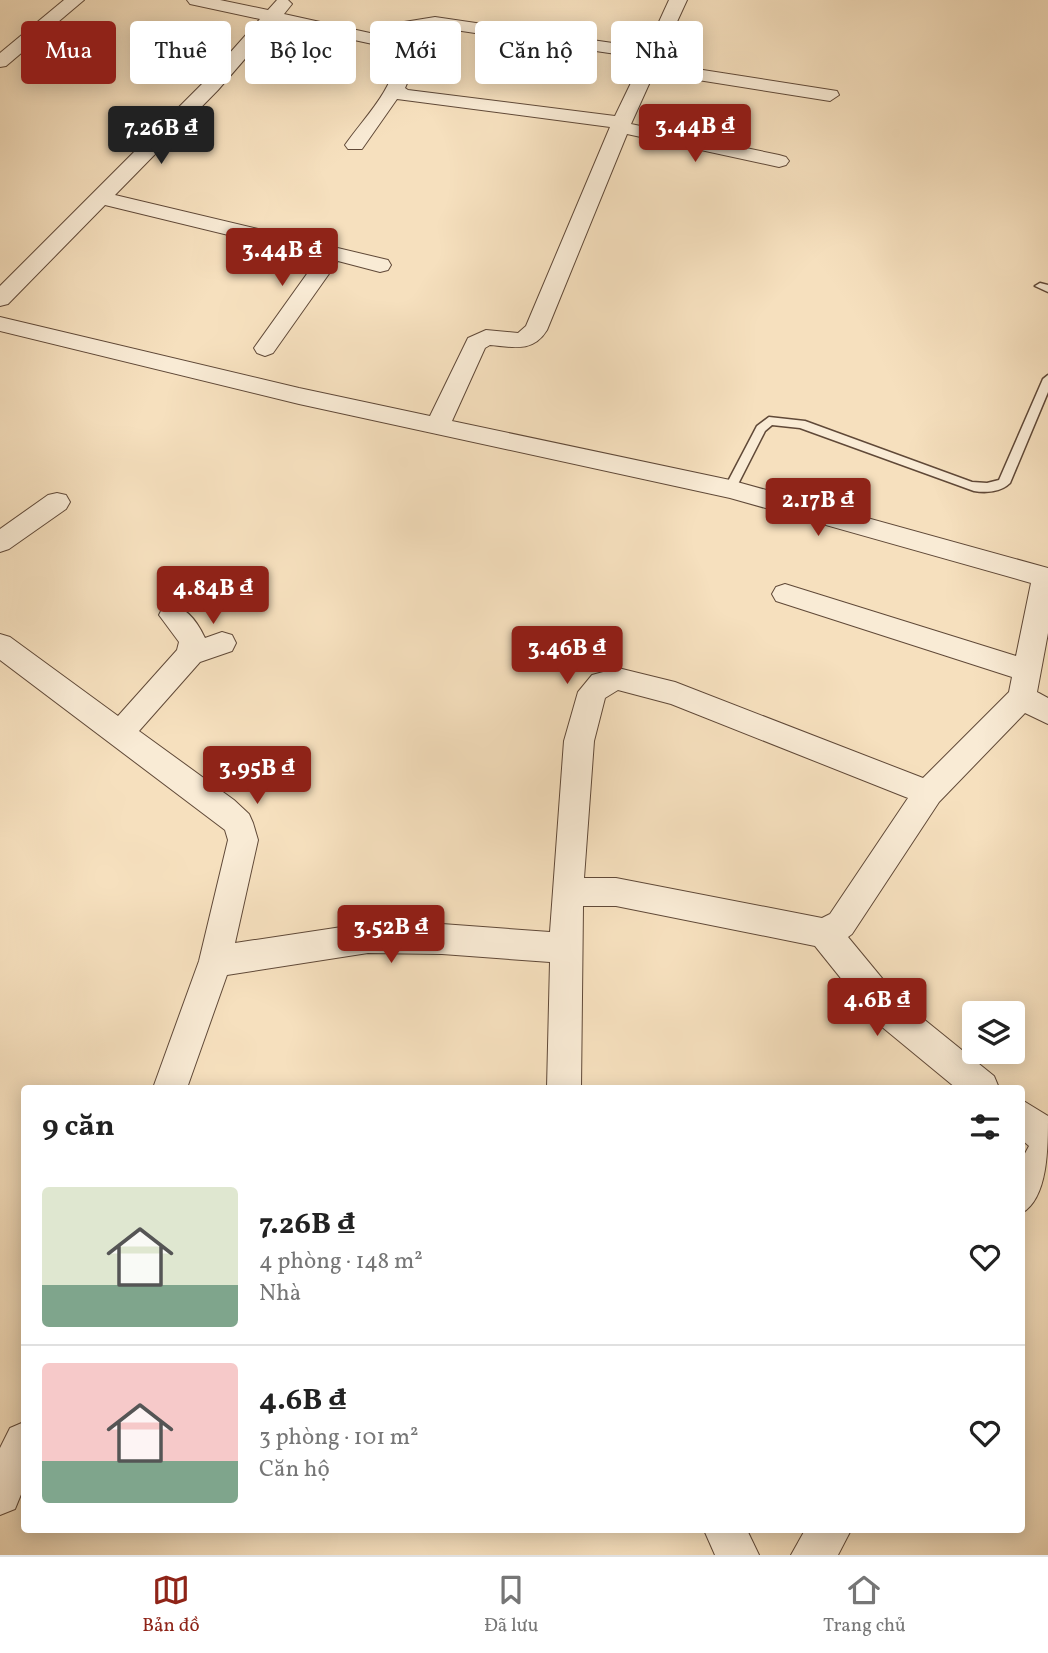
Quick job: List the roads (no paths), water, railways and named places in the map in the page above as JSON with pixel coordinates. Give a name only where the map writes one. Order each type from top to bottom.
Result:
[{"type":"street","points":[[0,62],[75,0]]},
{"type":"street","points":[[195,0],[370,37]]},
{"type":"street","points":[[0,299],[211,86],[286,0]]},
{"type":"street","points":[[669,21],[678,0]]},
{"type":"street","points":[[461,27],[611,54]]},
{"type":"street","points":[[703,71],[831,95]]},
{"type":"street","points":[[355,145],[397,84]]},
{"type":"street","points":[[436,426],[476,343],[486,337],[523,341],[536,330],[640,84]]},
{"type":"street","points":[[395,89],[397,93],[408,96],[621,125],[779,162]]},
{"type":"street","points":[[102,198],[380,265]]},
{"type":"street","points":[[265,348],[333,253]]},
{"type":"street","points":[[0,324],[299,396],[730,489],[1047,573],[1025,684],[928,793],[841,924],[824,933],[616,892],[567,892]]},
{"type":"street","points":[[0,542],[57,502]]},
{"type":"street","points":[[785,594],[1025,684],[1048,712]]},
{"type":"street","points":[[120,733],[190,654],[193,640],[173,615]]},
{"type":"street","points":[[190,654],[222,643]]},
{"type":"street","points":[[0,645],[223,809],[238,823],[243,840],[215,961],[171,1085]]},
{"type":"street","points":[[564,1085],[567,892],[579,741],[592,692],[602,683],[618,679],[675,694],[928,793]]},
{"type":"street","points":[[824,933],[888,1011],[978,1085]]},
{"type":"street","points":[[215,961],[368,938],[442,939],[566,948]]},
{"type":"street","points":[[1025,1120],[1048,1138]]},
{"type":"street","points":[[1025,1189],[1048,1147]]},
{"type":"street","points":[[0,1494],[21,1448]]},
{"type":"street","points":[[727,1533],[738,1555]]},
{"type":"street","points":[[812,1555],[828,1533]]},
{"type":"lane","points":[[730,489],[761,429],[769,421],[801,424],[969,485],[995,487],[1004,483],[1048,379]]}]
